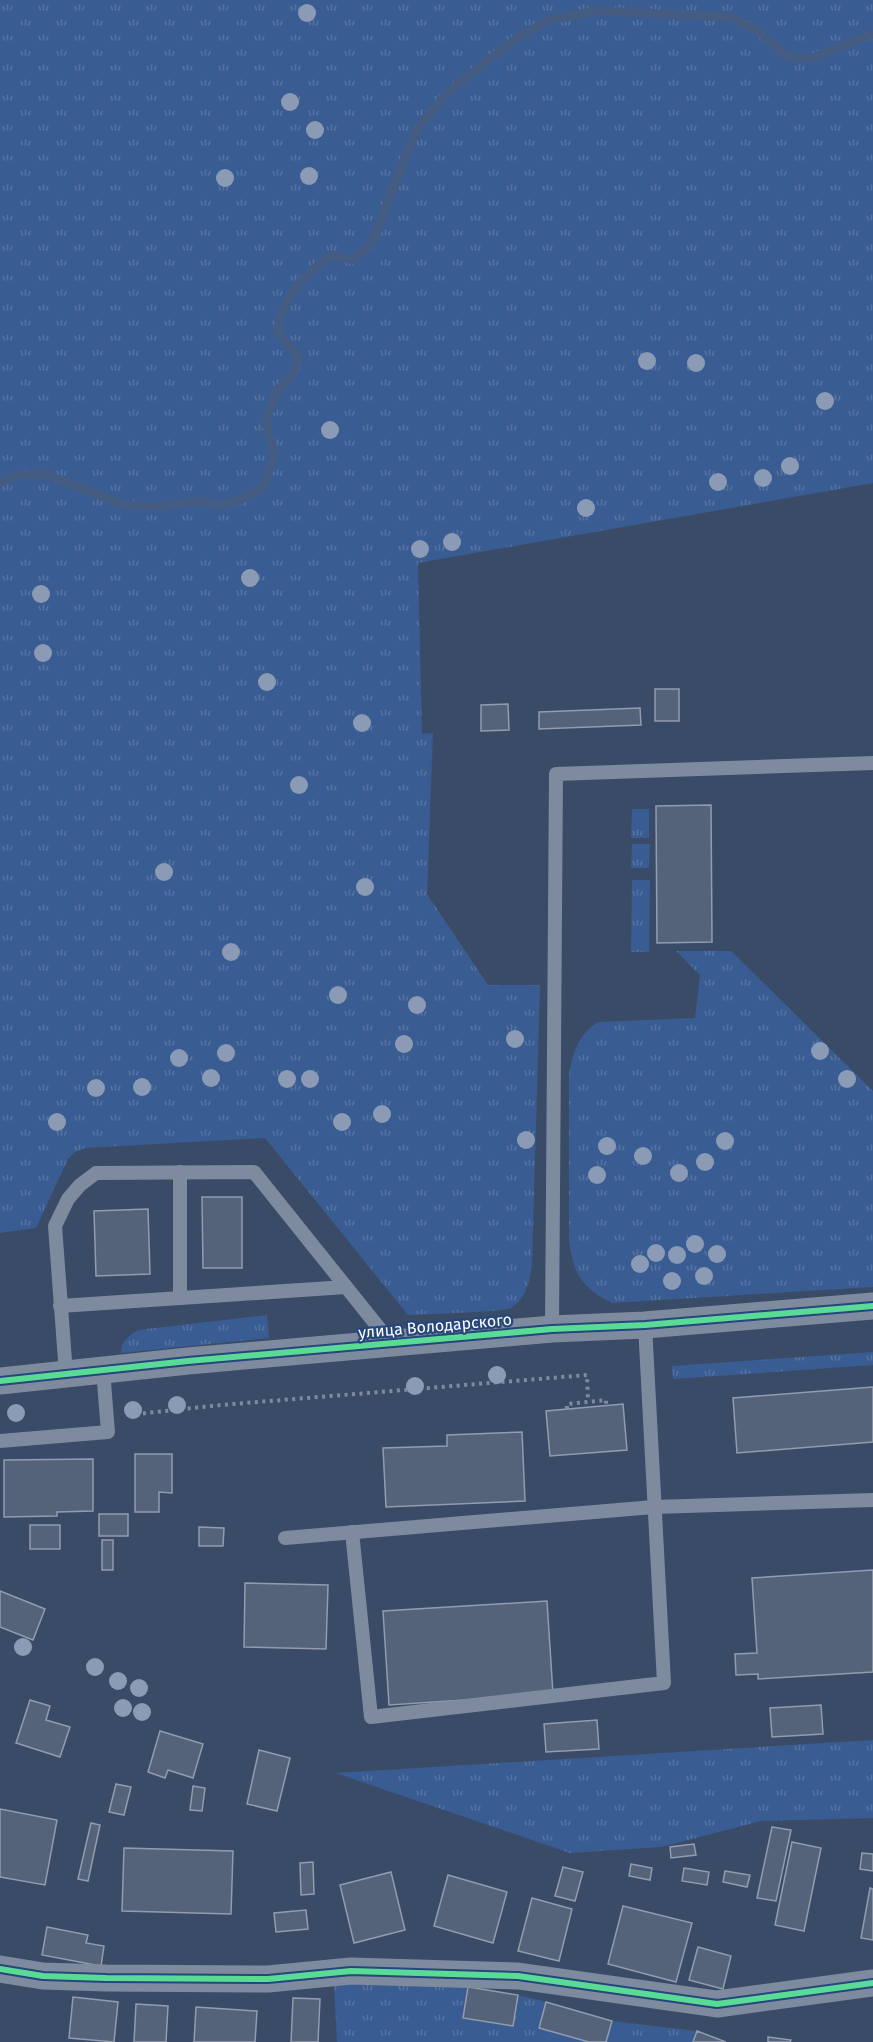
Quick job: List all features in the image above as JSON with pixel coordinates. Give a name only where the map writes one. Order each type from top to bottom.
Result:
[{"type":"street","name":"улица Володарского","points":[[0,1381],[552,1329],[645,1325],[873,1306]]},
{"type":"street","points":[[0,1969],[43,1976],[106,1978],[268,1979],[351,1971],[518,1976],[717,2004],[873,1983]]},
{"type":"lane","points":[[552,1329],[556,774],[873,764]]},
{"type":"lane","points":[[180,1172],[180,1298]]},
{"type":"lane","points":[[66,1374],[55,1226],[68,1199],[80,1185],[96,1173],[254,1172],[391,1343]]},
{"type":"lane","points":[[60,1306],[346,1287]]},
{"type":"lane","points":[[352,1532],[371,1717],[664,1683],[645,1325]]},
{"type":"lane","points":[[0,1441],[108,1432],[103,1370]]},
{"type":"lane","points":[[285,1538],[654,1507],[873,1500]]},
{"type":"path","points":[[221,1405],[587,1375],[588,1401]]},
{"type":"path","points":[[567,1409],[567,1404],[588,1401],[606,1400],[606,1406]]},
{"type":"green space","points":[[0,0],[873,0],[873,483],[418,563],[422,734],[433,733],[427,894],[488,985],[540,985],[532,1263],[529,1282],[524,1294],[511,1308],[479,1312],[408,1315],[265,1138],[85,1148],[75,1152],[68,1159],[36,1228],[0,1233]]},
{"type":"green space","points":[[632,809],[649,809],[649,838],[631,838]]},
{"type":"green space","points":[[632,844],[650,844],[649,868],[631,868]]},
{"type":"green space","points":[[632,880],[650,880],[649,952],[631,952]]},
{"type":"green space","points":[[676,951],[731,951],[873,1091],[873,1287],[612,1303],[593,1292],[581,1279],[569,1242],[569,1075],[572,1059],[581,1038],[598,1022],[695,1018],[700,975]]},
{"type":"green space","points":[[267,1315],[269,1338],[121,1353],[124,1342],[138,1330]]},
{"type":"green space","points":[[873,1352],[873,1365],[673,1379],[672,1366]]},
{"type":"green space","points":[[873,1740],[873,1818],[761,1821],[661,1847],[570,1853],[336,1773]]},
{"type":"green space","points":[[334,1983],[468,1987],[463,2018],[512,2026],[518,1995],[546,2002],[589,2042],[337,2042]]},
{"type":"green space","points":[[612,2021],[697,2031],[693,2042],[606,2042]]},
{"type":"building","points":[[655,689],[679,689],[679,721],[655,721]]},
{"type":"building","points":[[508,704],[509,730],[481,731],[481,705]]},
{"type":"building","points":[[640,708],[641,725],[539,729],[539,712]]},
{"type":"building","points":[[711,805],[712,942],[657,943],[656,806]]},
{"type":"building","points":[[202,1197],[242,1197],[242,1268],[203,1268]]},
{"type":"building","points":[[148,1209],[150,1274],[96,1276],[94,1211]]},
{"type":"building","points":[[873,1387],[873,1442],[737,1453],[733,1398]]},
{"type":"building","points":[[623,1404],[627,1450],[550,1456],[546,1411]]},
{"type":"building","points":[[522,1432],[525,1501],[386,1507],[383,1448],[447,1446],[447,1435]]},
{"type":"building","points":[[135,1454],[172,1454],[172,1493],[159,1492],[159,1512],[135,1512]]},
{"type":"building","points":[[93,1459],[93,1511],[57,1512],[57,1516],[4,1517],[4,1460]]},
{"type":"building","points":[[99,1514],[128,1514],[128,1536],[99,1536]]},
{"type":"building","points":[[30,1525],[60,1525],[60,1549],[30,1549]]},
{"type":"building","points":[[199,1527],[224,1528],[223,1546],[199,1546]]},
{"type":"building","points":[[102,1540],[113,1540],[113,1570],[102,1570]]},
{"type":"building","points":[[873,1570],[873,1672],[758,1679],[758,1674],[736,1675],[735,1654],[757,1653],[752,1578]]},
{"type":"building","points":[[245,1583],[328,1585],[326,1649],[244,1647]]},
{"type":"building","points":[[0,1591],[45,1609],[33,1640],[0,1627]]},
{"type":"building","points":[[547,1601],[553,1694],[389,1705],[383,1611]]},
{"type":"building","points":[[30,1700],[50,1706],[46,1720],[70,1727],[60,1757],[16,1743]]},
{"type":"building","points":[[821,1705],[823,1734],[772,1737],[770,1708]]},
{"type":"building","points":[[597,1720],[599,1749],[546,1752],[544,1724]]},
{"type":"building","points":[[160,1731],[203,1744],[193,1778],[168,1770],[165,1778],[148,1772]]},
{"type":"building","points":[[259,1750],[290,1758],[277,1811],[247,1804]]},
{"type":"building","points":[[116,1784],[131,1787],[124,1815],[109,1812]]},
{"type":"building","points":[[193,1786],[205,1788],[202,1811],[190,1810]]},
{"type":"building","points":[[0,1809],[57,1820],[45,1885],[0,1877]]},
{"type":"building","points":[[91,1823],[100,1825],[88,1881],[78,1879]]},
{"type":"building","points":[[772,1827],[791,1830],[776,1901],[757,1898]]},
{"type":"building","points":[[792,1842],[821,1848],[804,1931],[775,1925]]},
{"type":"building","points":[[694,1844],[696,1855],[671,1858],[670,1847]]},
{"type":"building","points":[[124,1848],[233,1851],[231,1914],[122,1911]]},
{"type":"building","points":[[862,1853],[873,1854],[873,1871],[860,1869]]},
{"type":"building","points":[[313,1862],[314,1894],[301,1895],[300,1863]]},
{"type":"building","points":[[631,1864],[652,1868],[650,1880],[629,1876]]},
{"type":"building","points":[[563,1867],[583,1872],[575,1901],[555,1896]]},
{"type":"building","points":[[684,1868],[709,1872],[707,1885],[682,1881]]},
{"type":"building","points":[[725,1871],[750,1875],[747,1887],[723,1882]]},
{"type":"building","points":[[391,1872],[405,1930],[354,1943],[340,1885]]},
{"type":"building","points":[[448,1875],[507,1892],[493,1943],[434,1926]]},
{"type":"building","points":[[870,1888],[873,1889],[873,1940],[861,1938]]},
{"type":"building","points":[[532,1898],[572,1909],[559,1961],[518,1951]]},
{"type":"building","points":[[623,1906],[692,1923],[676,1982],[608,1964]]},
{"type":"building","points":[[306,1910],[308,1929],[276,1932],[274,1913]]},
{"type":"building","points":[[47,1927],[88,1935],[86,1943],[104,1946],[101,1966],[42,1955]]},
{"type":"building","points":[[698,1947],[731,1956],[723,1989],[689,1980]]},
{"type":"building","points":[[468,1987],[518,1995],[513,2026],[463,2018]]},
{"type":"building","points":[[73,1997],[118,2002],[114,2042],[69,2038]]},
{"type":"building","points":[[293,1998],[320,1999],[318,2042],[291,2042]]},
{"type":"building","points":[[546,2002],[612,2021],[606,2042],[589,2042],[539,2028]]},
{"type":"building","points":[[136,2004],[168,2006],[166,2042],[134,2042]]},
{"type":"building","points":[[196,2007],[257,2011],[255,2042],[194,2042]]},
{"type":"building","points":[[697,2031],[726,2042],[693,2042]]},
{"type":"building","points":[[768,2037],[791,2040],[790,2042],[768,2042]]},
{"type":"waterway","points":[[0,483],[17,475],[44,474],[125,505],[159,506],[197,501],[222,505],[241,500],[264,486],[275,451],[268,435],[267,417],[276,392],[294,373],[298,356],[278,333],[279,320],[288,298],[303,279],[331,255],[353,260],[372,243],[416,130],[450,90],[517,38],[549,20],[598,11],[731,17],[759,32],[786,56],[810,59],[873,34]]},
{"type":"cycle path","points":[[0,1381],[188,1361],[552,1329],[645,1325],[873,1306]]},
{"type":"cycle path","points":[[0,1969],[43,1976],[106,1978],[268,1979],[351,1971],[518,1976],[717,2004],[873,1983]]}]
